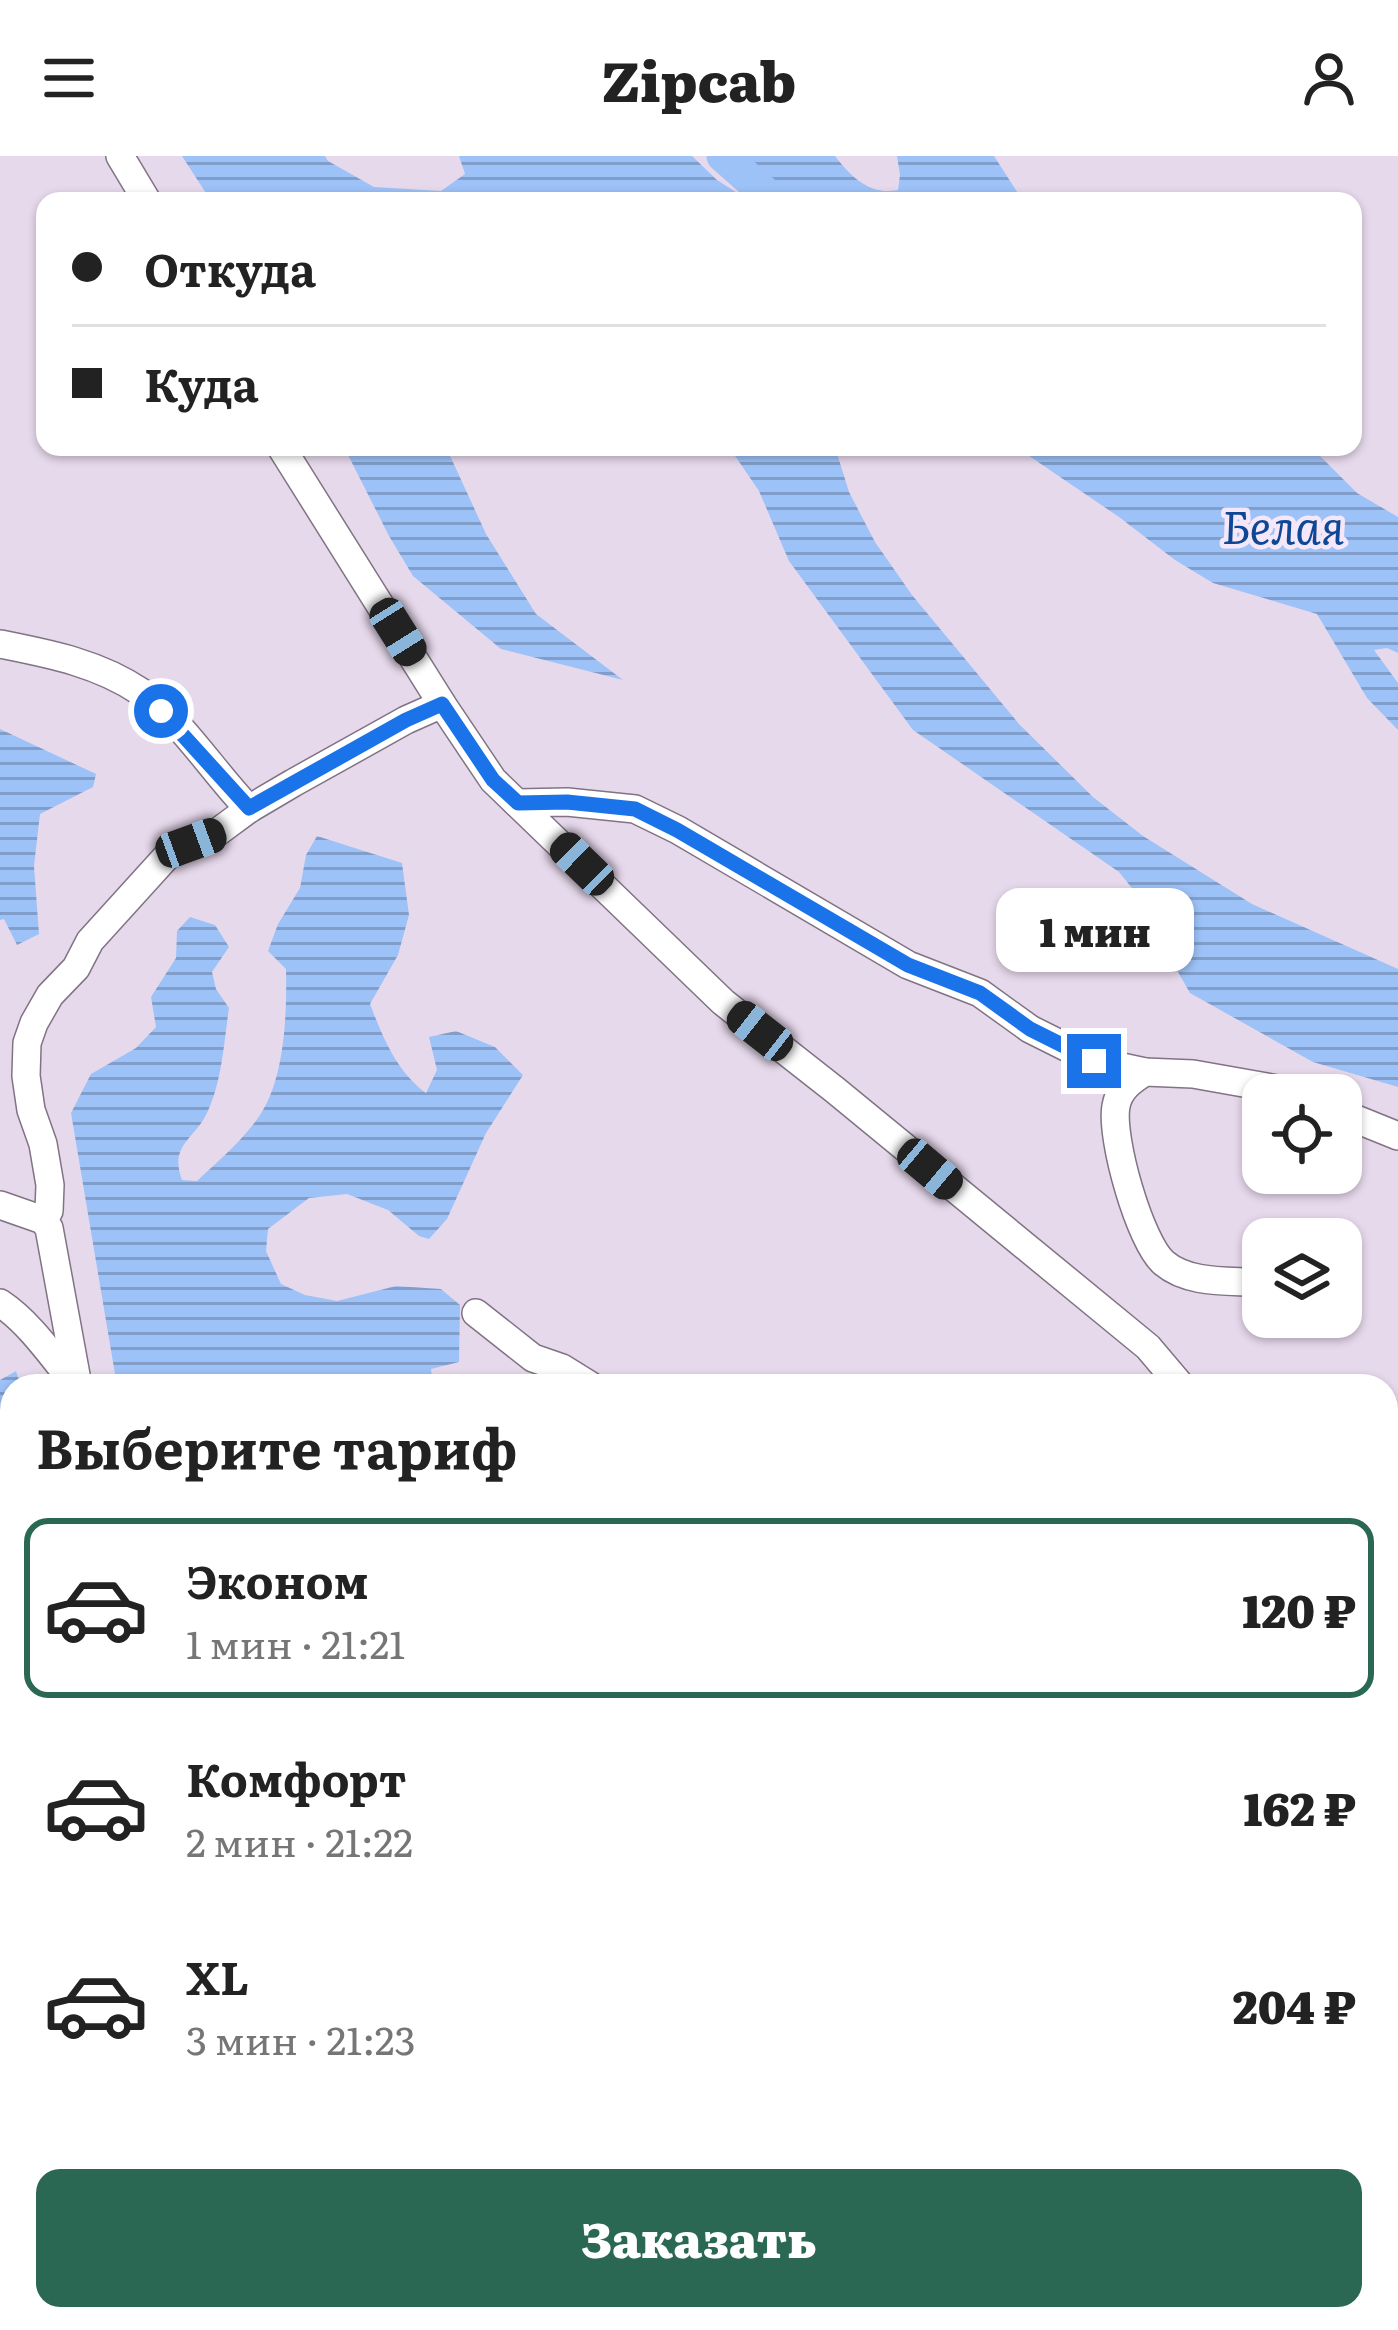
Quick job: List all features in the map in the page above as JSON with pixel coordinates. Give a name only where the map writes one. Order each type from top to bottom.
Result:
[{"type":"lane","points":[[121,156],[142,192]]},
{"type":"lane","points":[[287,456],[493,780],[723,1002],[1148,1347],[1171,1374]]},
{"type":"lane","points":[[0,644],[67,657],[143,694],[249,808]]},
{"type":"lane","points":[[43,1220],[49,1211],[50,1185],[26,1076],[27,1043],[50,995],[76,968],[90,940],[168,855],[215,834],[249,808],[442,704]]},
{"type":"lane","points":[[518,803],[635,809],[908,965],[980,993],[1030,1029],[1094,1061],[1242,1083]]},
{"type":"lane","points":[[1145,1072],[1126,1084],[1116,1105],[1116,1139],[1147,1242],[1165,1264],[1198,1279],[1242,1282]]},
{"type":"lane","points":[[1362,1121],[1398,1136]]},
{"type":"lane","points":[[0,1205],[43,1220],[49,1228],[76,1374]]},
{"type":"lane","points":[[0,1303],[68,1374]]},
{"type":"lane","points":[[476,1313],[533,1358],[572,1374]]},
{"type":"water","points":[[182,156],[325,156],[374,187],[441,191],[465,174],[459,156],[692,156],[736,192],[205,192]]},
{"type":"water","points":[[748,156],[835,156],[862,183],[888,191],[898,190],[897,156],[994,156],[1017,192],[741,192],[756,174]]},
{"type":"water","points":[[349,456],[450,456],[486,534],[536,614],[623,680],[501,649],[413,576]]},
{"type":"water","points":[[735,456],[838,456],[849,492],[875,542],[912,595],[1019,724],[1093,797],[1143,836],[1252,904],[1398,969],[1398,1087],[1313,1062],[1190,993],[1152,913],[1119,872],[913,730],[789,561],[759,491]]},
{"type":"water","name":"Белая","points":[[1029,456],[1320,456],[1357,493],[1398,517],[1398,653],[1374,650],[1398,683],[1398,730],[1367,698],[1317,614],[1213,583]]},
{"type":"water","points":[[0,729],[96,774],[93,787],[40,814],[34,866],[39,934],[17,945],[4,919],[0,920]]},
{"type":"water","points":[[317,836],[402,863],[409,915],[398,955],[370,1004],[407,1075],[426,1093],[437,1070],[429,1037],[456,1031],[495,1047],[523,1075],[486,1133],[447,1219],[429,1239],[388,1210],[347,1194],[309,1198],[268,1229],[266,1251],[281,1284],[305,1295],[337,1301],[396,1286],[441,1289],[460,1305],[459,1362],[431,1369],[432,1374],[115,1374],[71,1113],[91,1074],[136,1048],[156,1027],[151,997],[176,958],[177,931],[190,917],[215,925],[229,947],[212,972],[216,989],[229,1008],[212,1101],[181,1151],[182,1180],[197,1181],[244,1135],[274,1085],[282,1046],[286,969],[268,951],[300,888],[306,855]]},
{"type":"waterway","name":"Белая","points":[[723,156],[764,192]]},
{"type":"route","points":[[161,711],[249,808],[442,704],[493,780],[518,803],[635,809],[908,965],[980,993],[1030,1029],[1094,1061]]}]
